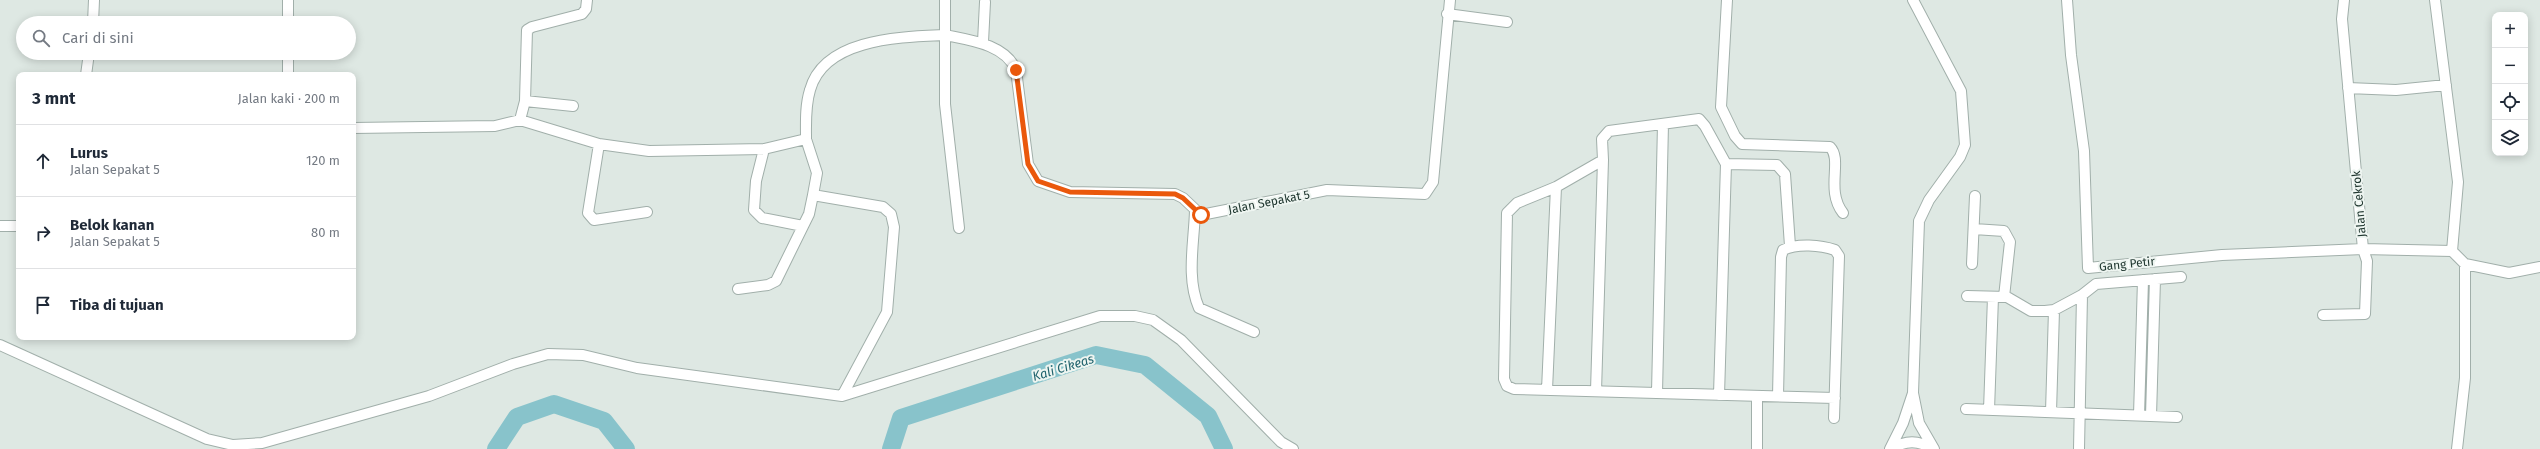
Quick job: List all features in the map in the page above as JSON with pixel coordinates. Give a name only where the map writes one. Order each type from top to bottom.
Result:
[{"type":"street","points":[[93,16],[94,0]]},
{"type":"street","points":[[288,0],[288,16]]},
{"type":"street","points":[[520,120],[524,101],[527,30],[532,27],[582,14],[586,9],[587,0]]},
{"type":"street","points":[[944,0],[945,104],[959,228]]},
{"type":"street","name":"Jalan Sepakat 5","points":[[1195,211],[1201,215],[1215,213],[1327,190],[1425,194],[1433,182],[1439,135],[1447,14],[1450,0]]},
{"type":"street","points":[[1727,0],[1720,98],[1725,116],[1735,136],[1742,144],[1830,148],[1835,155],[1834,196],[1836,204],[1843,213]]},
{"type":"street","points":[[1891,449],[1903,422],[1912,392],[1919,221],[1938,185],[1960,158],[1965,145],[1961,92],[1912,0]]},
{"type":"street","name":"Gang Petir","points":[[2067,0],[2071,55],[2084,151],[2088,268],[2222,255],[2363,249]]},
{"type":"street","name":"Jalan Cekrok","points":[[2344,0],[2342,18],[2363,249],[2452,251]]},
{"type":"street","points":[[2435,0],[2458,182],[2452,251],[2465,264],[2509,273],[2540,267]]},
{"type":"street","points":[[983,42],[985,2]]},
{"type":"street","points":[[1447,14],[1508,22]]},
{"type":"street","points":[[738,289],[768,286],[776,282],[809,214],[817,173],[806,139],[810,89],[818,72],[830,58],[854,47],[898,38],[944,35],[983,42],[1012,60],[1016,70],[1028,164],[1038,181],[1070,192],[1175,194],[1183,198],[1195,211],[1192,275],[1193,293],[1199,308],[1254,332]]},
{"type":"street","points":[[86,72],[88,60]]},
{"type":"street","points":[[288,60],[288,72]]},
{"type":"street","points":[[2348,88],[2396,90],[2446,85]]},
{"type":"street","points":[[524,101],[573,106]]},
{"type":"street","points":[[1596,391],[1603,160],[1602,139],[1609,131],[1699,119],[1705,126],[1726,164],[1719,395]]},
{"type":"street","points":[[356,128],[495,126],[520,120],[599,144],[649,151],[764,149],[806,139]]},
{"type":"street","points":[[1657,393],[1663,124]]},
{"type":"street","points":[[599,144],[588,213],[594,220],[646,212]]},
{"type":"street","points":[[764,149],[756,181],[754,210],[762,218],[803,226]]},
{"type":"street","points":[[1603,160],[1556,187],[1517,203],[1507,213],[1504,379],[1507,386],[1514,389],[1835,398]]},
{"type":"street","points":[[1726,164],[1777,165],[1782,169],[1785,174],[1790,246]]},
{"type":"street","points":[[1547,390],[1556,187]]},
{"type":"street","points":[[813,196],[883,207],[891,214],[894,227],[887,312],[842,396]]},
{"type":"street","points":[[1972,264],[1975,196]]},
{"type":"street","points":[[0,226],[16,226]]},
{"type":"street","points":[[1974,229],[2004,231],[2007,234],[2010,242],[2004,297]]},
{"type":"street","points":[[1778,396],[1781,257],[1783,250],[1790,246],[1827,248],[1835,250],[1839,256],[1834,418]]},
{"type":"street","points":[[2323,314],[2365,314],[2367,261],[2363,249]]},
{"type":"street","points":[[2457,449],[2465,378],[2465,264]]},
{"type":"street","points":[[1967,296],[2004,297],[2031,311],[2054,310],[2082,295],[2096,284],[2181,277]]},
{"type":"street","points":[[2151,416],[2156,279]]},
{"type":"street","points":[[2139,415],[2143,280]]},
{"type":"street","points":[[2079,449],[2082,295]]},
{"type":"street","points":[[1989,410],[1993,297]]},
{"type":"street","points":[[2051,412],[2054,310]]},
{"type":"street","points":[[0,345],[207,439],[233,445],[262,443],[429,396],[513,364],[548,354],[583,355],[637,368],[842,396],[1100,316],[1135,316],[1153,320],[1181,340],[1281,442],[1293,449]]},
{"type":"street","points":[[2141,346],[2153,346]]},
{"type":"street","points":[[1912,392],[1919,423],[1933,449]]},
{"type":"street","points":[[1757,396],[1757,449]]},
{"type":"street","points":[[1966,409],[2177,417]]},
{"type":"street","points":[[1891,449],[1900,444],[1912,442],[1925,444],[1933,449]]},
{"type":"waterway","name":"Kali Cikeas","points":[[891,449],[901,418],[1096,355],[1145,365],[1208,416],[1224,449]]},
{"type":"waterway","name":"Kali Cikeas","points":[[496,449],[517,417],[554,404],[604,421],[626,449]]},
{"type":"route","points":[[1016,70],[1028,164],[1038,181],[1070,192],[1175,194],[1183,198],[1195,211],[1201,215]]}]
